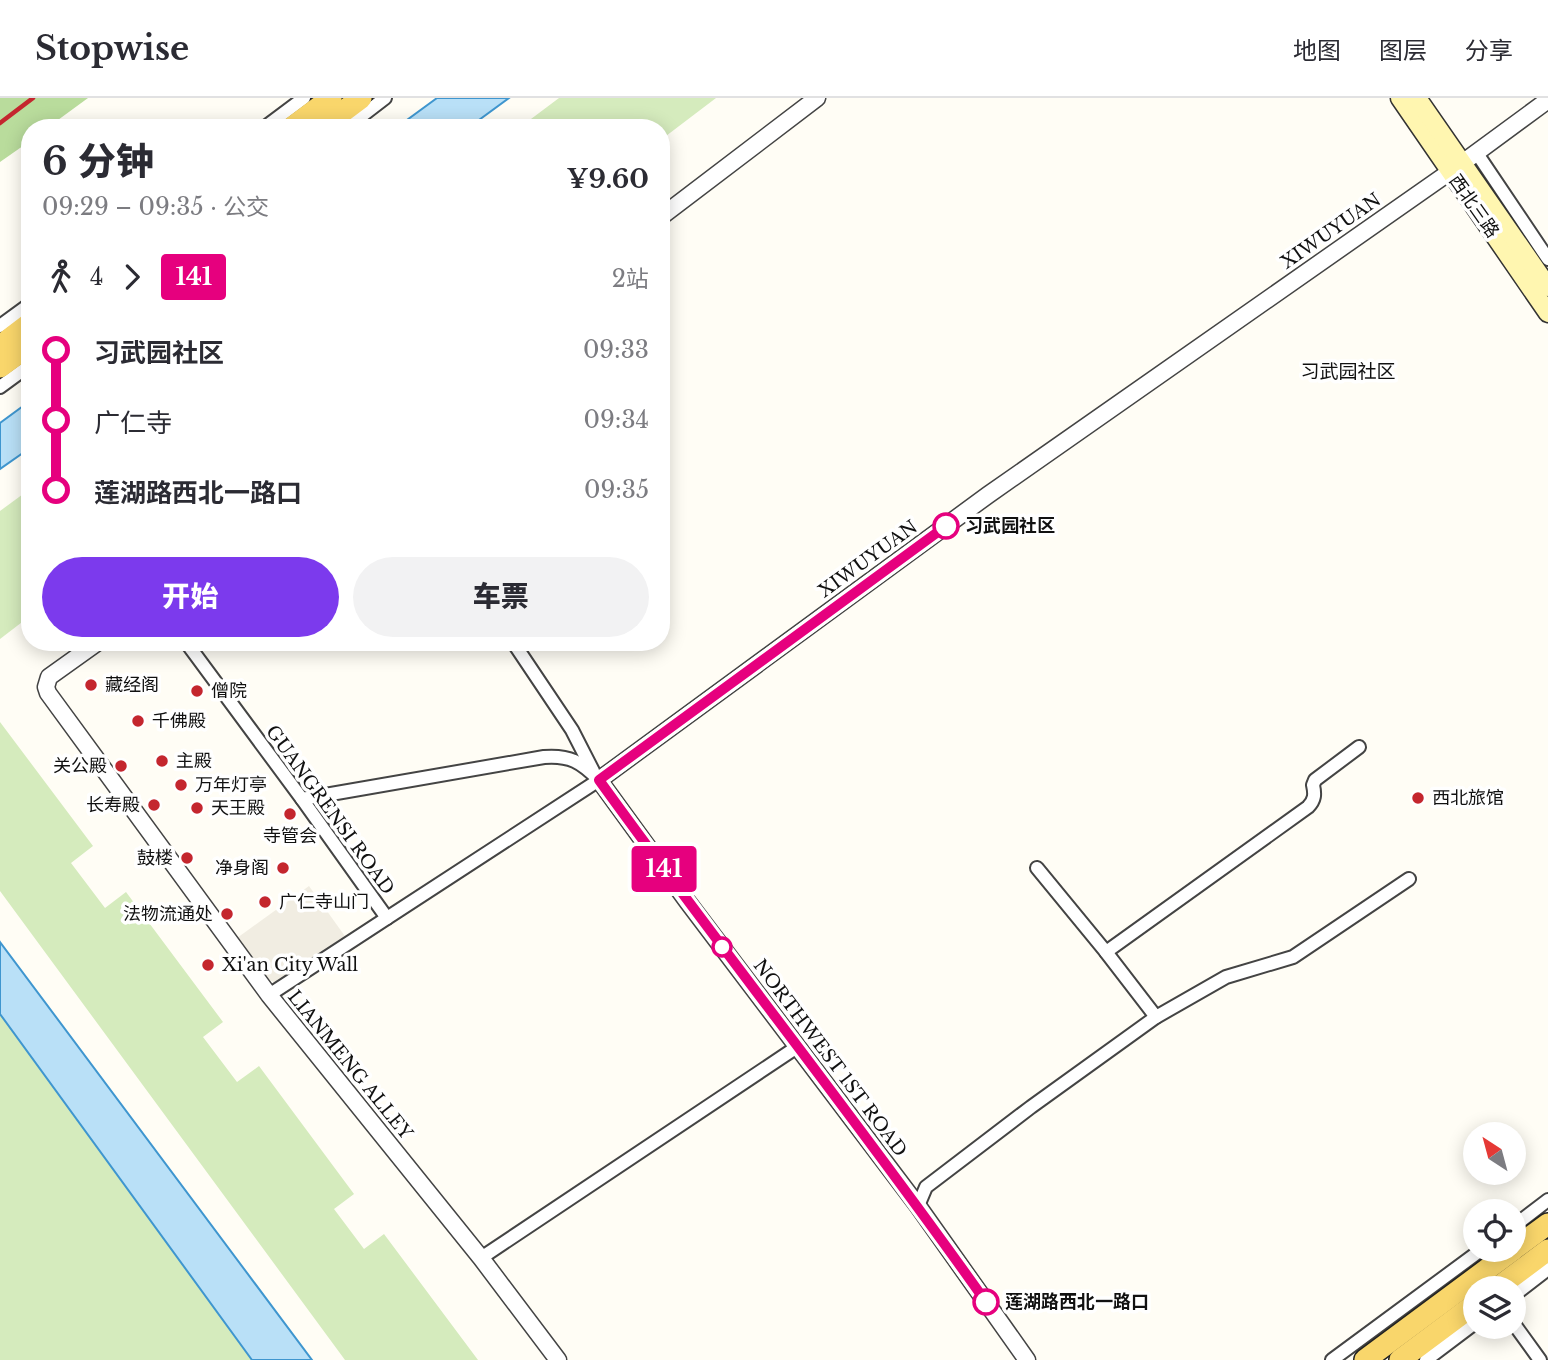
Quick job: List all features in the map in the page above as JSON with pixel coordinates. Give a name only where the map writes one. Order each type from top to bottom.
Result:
[{"type":"main road","points":[[333,119],[361,98]]},
{"type":"main road","name":"西北三路","points":[[1400,98],[1548,287]]},
{"type":"main road","name":"西北三路","points":[[1417,98],[1455,167],[1548,313]]},
{"type":"main road","points":[[301,119],[321,100]]},
{"type":"main road","points":[[0,346],[21,330]]},
{"type":"main road","points":[[0,367],[21,352]]},
{"type":"main road","points":[[1526,1240],[1548,1224]]},
{"type":"main road","points":[[1513,1276],[1548,1250]]},
{"type":"main road","points":[[1365,1360],[1496,1262]]},
{"type":"main road","points":[[1400,1360],[1463,1313]]},
{"type":"street","points":[[357,119],[384,98]]},
{"type":"street","points":[[670,210],[817,98]]},
{"type":"street","points":[[282,119],[321,100]]},
{"type":"street","name":"XIWUYUAN","points":[[599,780],[988,495],[1548,100]]},
{"type":"street","points":[[1476,152],[1548,259]]},
{"type":"street","points":[[0,326],[21,311]]},
{"type":"street","points":[[0,387],[21,372]]},
{"type":"street","name":"LIANMENG ALLEY","points":[[85,651],[49,677],[46,687],[56,704],[269,995],[481,1258],[558,1360]]},
{"type":"street","name":"GUANGRENSI ROAD","points":[[193,651],[387,918],[269,995]]},
{"type":"street","points":[[519,651],[572,730],[599,780]]},
{"type":"street","points":[[1106,952],[1308,807],[1313,801],[1315,780],[1359,747]]},
{"type":"street","points":[[302,799],[544,757],[566,757],[585,767],[599,780]]},
{"type":"street","points":[[387,918],[599,780]]},
{"type":"street","name":"NORTHWEST 1ST ROAD","points":[[599,780],[918,1206],[1027,1360]]},
{"type":"street","points":[[1037,869],[1156,1017]]},
{"type":"street","points":[[918,1206],[926,1187],[1156,1017],[1226,977],[1293,957],[1409,879]]},
{"type":"street","points":[[481,1258],[797,1047]]},
{"type":"street","points":[[1526,1217],[1548,1200]]},
{"type":"street","points":[[1332,1360],[1465,1262]]},
{"type":"street","points":[[1526,1285],[1548,1269]]},
{"type":"street","points":[[1426,1360],[1463,1332]]},
{"type":"street","points":[[1525,1339],[1540,1360]]},
{"type":"green space","points":[[0,98],[88,98],[59,119],[21,119],[21,147],[0,162]]},
{"type":"green space","points":[[559,98],[716,98],[670,133],[670,119],[531,119]]},
{"type":"green space","points":[[21,496],[21,623],[0,639],[0,511]]},
{"type":"green space","points":[[0,722],[93,846],[71,863],[105,908],[126,892],[223,1022],[203,1037],[237,1082],[259,1066],[354,1194],[334,1209],[364,1249],[384,1234],[478,1360],[345,1360],[0,891]]},
{"type":"green space","points":[[0,1014],[252,1360],[0,1360]]},
{"type":"shaded area","points":[[309,886],[347,939],[283,981],[274,982],[267,979],[237,938]]},
{"type":"water","points":[[437,98],[509,98],[480,119],[408,119]]},
{"type":"water","points":[[21,408],[21,454],[0,469],[0,423]]},
{"type":"water","points":[[0,942],[312,1360],[252,1360],[0,1014]]},
{"type":"railway","points":[[0,123],[33,98]]},
{"type":"bus line","name":"141","points":[[946,526],[599,780],[918,1206],[986,1302]]},
{"type":"place","name":"习武园社区","points":[[946,526]]},
{"type":"place","name":"藏经阁","points":[[91,685]]},
{"type":"place","name":"僧院","points":[[197,691]]},
{"type":"place","name":"千佛殿","points":[[138,721]]},
{"type":"place","name":"主殿","points":[[162,761]]},
{"type":"place","name":"关公殿","points":[[121,766]]},
{"type":"place","name":"万年灯亭","points":[[181,785]]},
{"type":"place","name":"西北旅馆","points":[[1418,798]]},
{"type":"place","name":"长寿殿","points":[[154,805]]},
{"type":"place","name":"天王殿","points":[[197,808]]},
{"type":"place","name":"寺管会","points":[[290,814]]},
{"type":"place","name":"鼓楼","points":[[187,858]]},
{"type":"place","name":"净身阁","points":[[283,868]]},
{"type":"place","name":"广仁寺山门","points":[[265,902]]},
{"type":"place","name":"法物流通处","points":[[227,914]]},
{"type":"place","name":"Xi'an City Wall","points":[[208,965]]},
{"type":"place","name":"莲湖路西北一路口","points":[[986,1302]]},
{"type":"district","name":"习武园社区","points":[[1348,371]]}]
